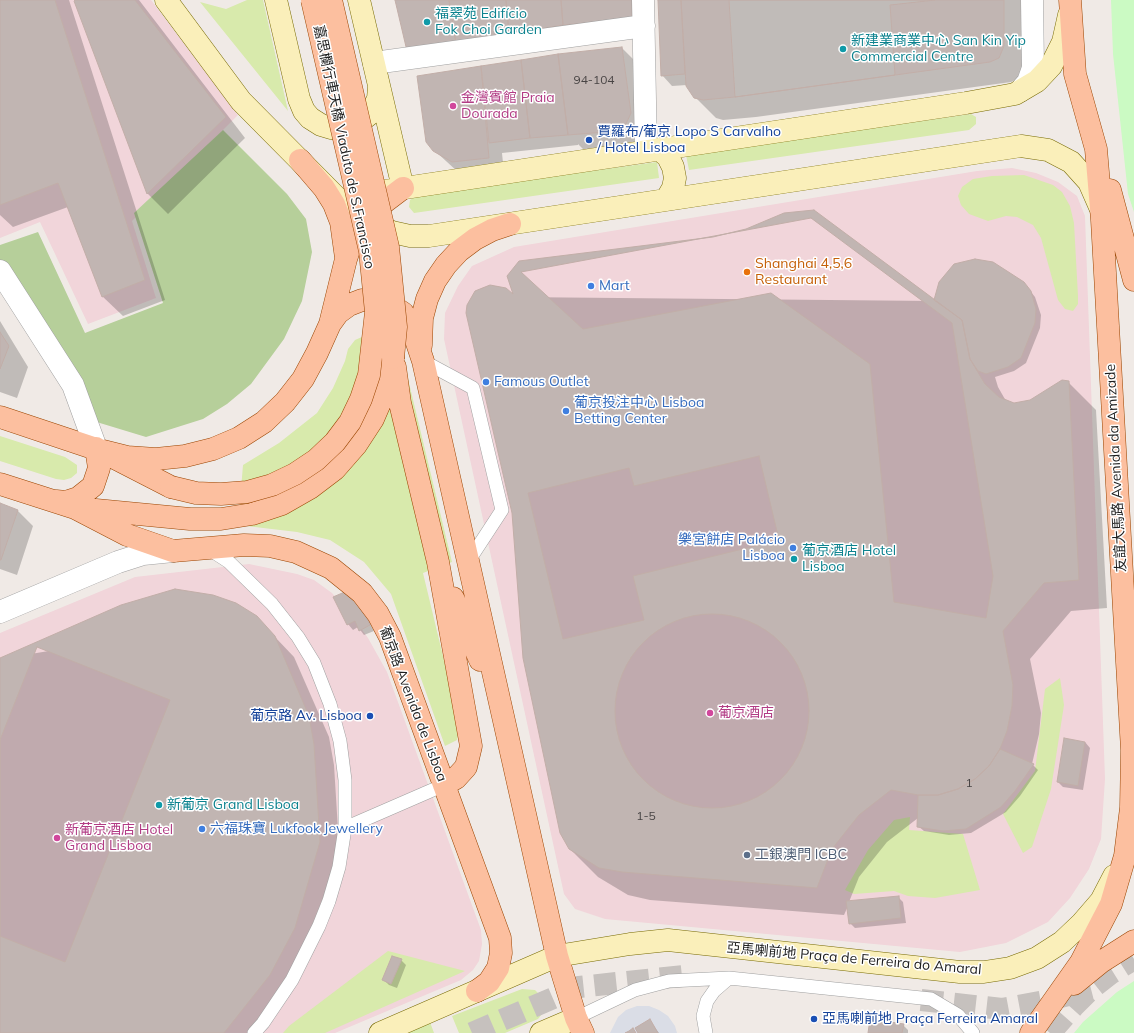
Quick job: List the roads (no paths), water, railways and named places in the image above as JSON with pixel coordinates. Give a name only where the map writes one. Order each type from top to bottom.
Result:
[{"type":"main road","name":"嘉思欄行車天橋 Viaduto de S.Francisco","points":[[98,449],[171,487],[196,493],[222,494],[247,492],[272,485],[295,474],[316,460],[335,442],[350,422],[361,399],[370,375],[376,312],[370,252],[312,0]]},
{"type":"main road","name":"嘉思欄行車天橋 Viaduto de S.Francisco","points":[[75,508],[190,519],[221,519],[252,514],[282,504],[310,488],[335,469],[360,439],[373,419],[386,390],[393,358],[396,327],[388,247],[331,0]]},
{"type":"main road","name":"友誼大馬路 Avenida da Amizade","points":[[1031,1033],[1081,962],[1111,904],[1125,856],[1131,808],[1133,755],[1102,220],[1096,149],[1075,74],[1070,4]]},
{"type":"main road","points":[[1096,149],[1111,192],[1134,280]]},
{"type":"main road","points":[[300,160],[324,188],[334,204],[341,222],[346,259]]},
{"type":"main road","points":[[330,324],[352,241],[374,210],[403,188]]},
{"type":"main road","points":[[422,359],[422,318],[427,299],[435,281],[446,265],[475,239],[492,230],[510,224]]},
{"type":"main road","points":[[0,417],[127,457],[156,459],[185,456],[213,449],[239,438],[264,422],[285,402],[303,379],[330,324],[338,313],[349,305],[362,300],[377,300],[391,305],[403,313],[411,325],[422,359],[558,956],[579,1025]]},
{"type":"main road","name":"嘉思欄行車天橋 Viaduto de S.Francisco","points":[[393,358],[400,403],[438,562]]},
{"type":"main road","points":[[53,501],[72,500],[84,495],[93,486],[99,468],[98,449]]},
{"type":"main road","points":[[0,484],[75,508]]},
{"type":"main road","name":"葡京路 Avenida de Lisboa","points":[[75,508],[127,535],[173,551],[257,545],[296,552],[320,561],[362,593],[378,614],[390,637],[498,930],[502,946],[500,961],[494,975],[477,991]]},
{"type":"main road","points":[[438,562],[502,711]]},
{"type":"main road","points":[[438,562],[471,746],[466,767],[456,778],[444,785]]},
{"type":"main road","points":[[1031,1033],[1046,1013],[1081,978],[1100,962],[1134,941]]},
{"type":"street","points":[[166,0],[241,101],[344,205],[365,221],[392,232],[410,236],[429,236],[1028,146],[1054,152],[1076,167],[1093,188],[1100,206],[1102,220]]},
{"type":"street","points":[[276,0],[299,99],[304,111],[310,118],[321,125],[330,128],[340,129],[356,125],[371,113],[378,98],[380,87]]},
{"type":"street","points":[[359,0],[403,188]]},
{"type":"street","points":[[643,0],[653,150]]},
{"type":"street","points":[[1020,91],[1030,79],[1033,68],[1032,0]]},
{"type":"street","points":[[300,160],[314,172],[348,187],[366,191],[403,188],[1002,97],[1020,91],[1042,76],[1054,61],[1065,36],[1070,4]]},
{"type":"street","points":[[374,63],[644,26]]},
{"type":"street","points":[[653,150],[668,157],[673,167],[675,178],[673,188],[666,200]]},
{"type":"street","points":[[0,271],[73,385],[98,449]]},
{"type":"street","points":[[0,612],[118,562],[143,554],[173,551]]},
{"type":"street","name":"亞馬喇前地 Praça de Ferreira do Amaral","points":[[380,1033],[558,956],[630,944],[668,940],[960,972],[984,972],[1010,968],[1037,958],[1062,942],[1082,923],[1101,901],[1125,856]]},
{"type":"street","points":[[541,1033],[579,1025]]},
{"type":"lane","points":[[422,359],[474,388],[502,510],[468,562]]},
{"type":"lane","points":[[208,548],[229,562],[272,604],[298,637],[314,663],[330,704],[340,741],[345,780],[345,828],[339,867],[320,926],[292,980],[254,1033]]},
{"type":"lane","points":[[345,828],[444,785]]},
{"type":"lane","points":[[698,1033],[707,1001],[714,991],[729,978]]},
{"type":"lane","points":[[579,1025],[635,990],[669,981],[729,978],[931,999],[958,1015],[972,1032]]},
{"type":"lane","points":[[703,1016],[706,1033]]},
{"type":"tunnel","points":[[1050,1033],[1091,989],[1110,974],[1134,959]]},
{"type":"tunnel","points":[[472,1033],[579,987],[683,976]]},
{"type":"tunnel","points":[[921,1000],[1002,1009],[1045,1001],[1091,989]]},
{"type":"place","name":"福翠苑 Edifício Fok Choi Garden","points":[[427,22]]},
{"type":"place","name":"新建業商業中心 San Kin Yip Commercial Centre","points":[[843,49]]},
{"type":"place","name":"金灣賓館 Praia Dourada","points":[[453,106]]},
{"type":"place","name":"賈羅布/葡京 Lopo S Carvalho / Hotel Lisboa","points":[[589,140]]},
{"type":"place","name":"Shanghai 4,5,6 Restaurant","points":[[747,272]]},
{"type":"place","name":"Mart","points":[[591,286]]},
{"type":"place","name":"Famous Outlet","points":[[486,382]]},
{"type":"place","name":"葡京投注中心 Lisboa Betting Center","points":[[566,411]]},
{"type":"place","name":"樂宮餅店 Palácio Lisboa","points":[[793,548]]},
{"type":"place","name":"葡京酒店 Hotel Lisboa","points":[[794,559]]},
{"type":"place","name":"葡京酒店","points":[[710,713]]},
{"type":"place","name":"葡京路 Av. Lisboa","points":[[370,716]]},
{"type":"place","name":"新葡京 Grand Lisboa","points":[[159,805]]},
{"type":"place","name":"六福珠寶 Lukfook Jewellery","points":[[202,829]]},
{"type":"place","name":"新葡京酒店 Hotel Grand Lisboa","points":[[57,838]]},
{"type":"place","name":"工銀澳門 ICBC","points":[[747,855]]},
{"type":"place","name":"亞馬喇前地 Praça Ferreira Amaral","points":[[814,1019]]}]
